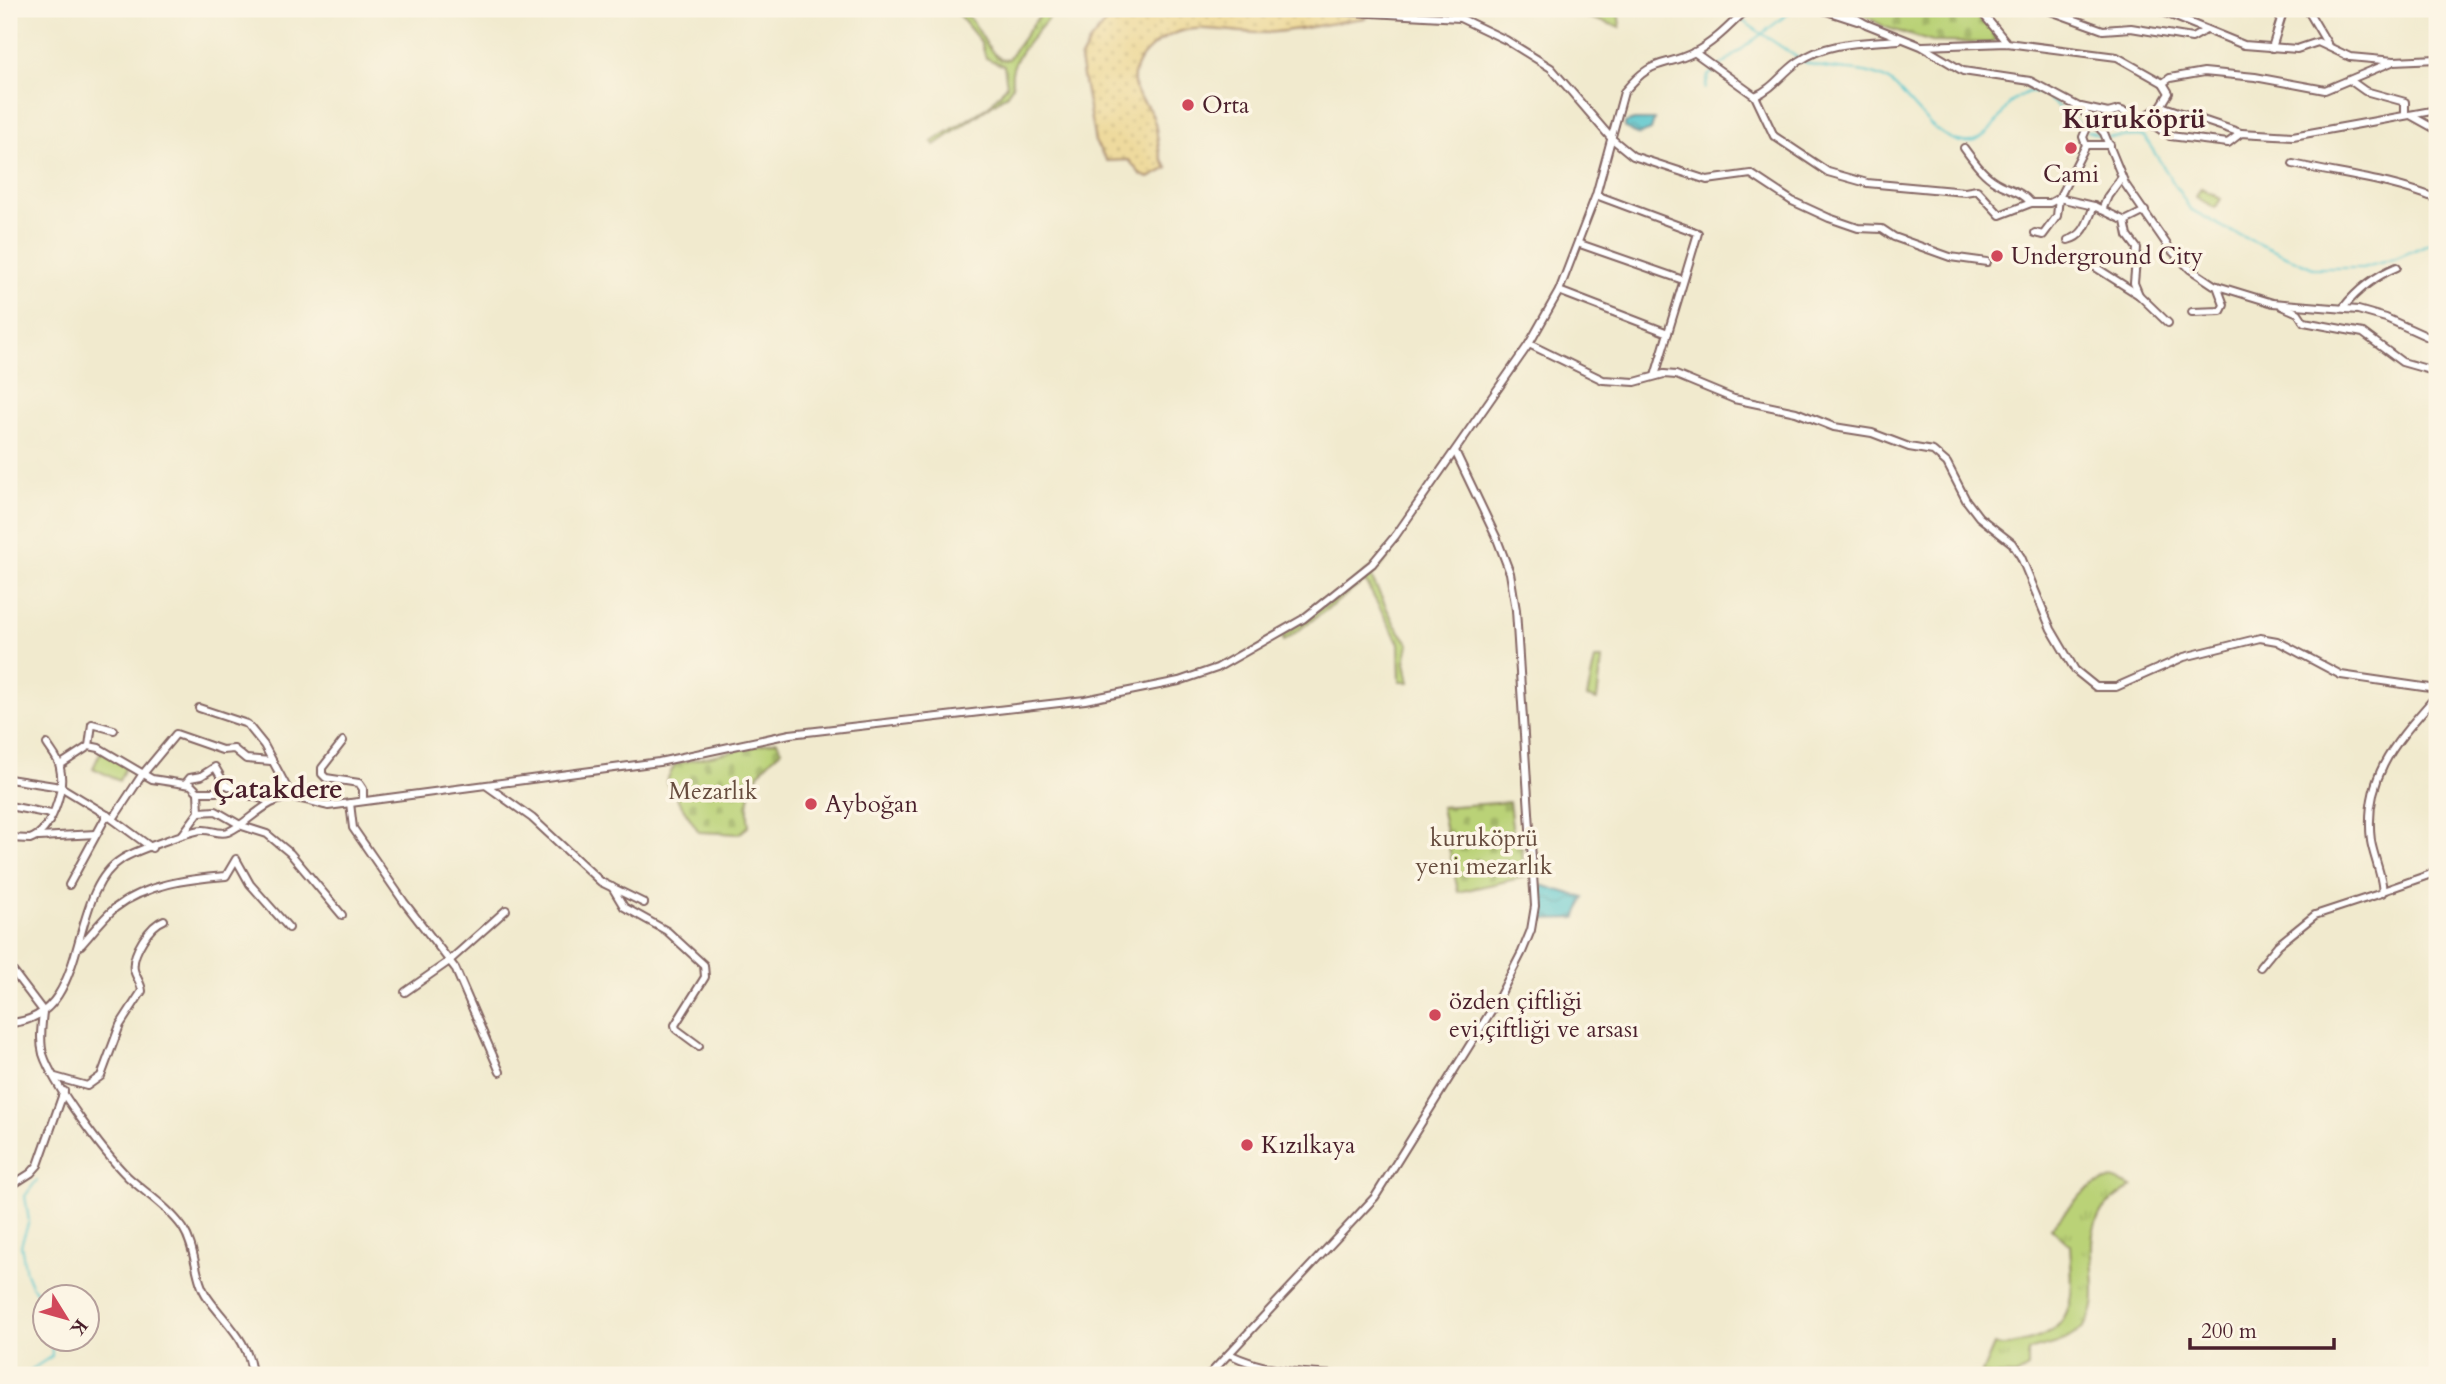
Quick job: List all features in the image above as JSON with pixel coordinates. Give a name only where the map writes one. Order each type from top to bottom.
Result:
[{"type":"street","points":[[1300,9],[1460,18],[1506,40],[1551,68],[1611,138],[1633,156],[1707,180],[1751,174],[1792,201],[1829,218],[1858,228],[1882,229],[1894,237],[1950,257],[1987,262]]},
{"type":"street","points":[[9,1023],[25,1021],[43,1011],[68,974],[79,947],[96,887],[122,859],[202,830],[222,834],[242,826],[273,802],[292,797],[328,806],[659,762],[790,734],[1085,700],[1179,681],[1217,667],[1260,645],[1303,619],[1372,564],[1396,536],[1529,344],[1559,291],[1580,244],[1597,195],[1624,92],[1639,74],[1656,63],[1694,52],[1747,9]]},
{"type":"street","points":[[1820,9],[1921,46],[1963,71],[2031,81],[2079,107],[2108,113],[2119,110],[2143,118],[2171,136],[2228,143],[2241,133]]},
{"type":"street","points":[[1840,9],[1866,24]]},
{"type":"street","points":[[1979,9],[2007,43]]},
{"type":"street","points":[[2045,9],[2103,30],[2131,28],[2192,38],[2206,30]]},
{"type":"street","points":[[2155,9],[2244,45],[2297,49],[2318,41],[2350,57],[2394,61],[2437,60]]},
{"type":"street","points":[[2272,48],[2284,9]]},
{"type":"street","points":[[2307,9],[2328,45]]},
{"type":"street","points":[[1755,96],[1767,92],[1794,64],[1808,56],[1841,44],[1902,39]]},
{"type":"street","points":[[1921,46],[2007,43],[2117,57],[2163,83],[2169,93],[2161,106],[2143,118]]},
{"type":"street","points":[[1694,52],[1755,96],[1774,136],[1828,172],[1867,183],[1965,192],[1977,190],[2000,215],[2031,203],[2050,203],[2059,198],[2094,206],[2125,221]]},
{"type":"street","points":[[2163,83],[2170,78],[2204,72],[2255,77],[2325,90],[2394,61]]},
{"type":"street","points":[[2351,81],[2365,91],[2405,102],[2407,115]]},
{"type":"street","points":[[2161,106],[2241,133],[2293,136],[2437,110]]},
{"type":"street","points":[[2079,107],[2089,122],[2104,133],[2122,177],[2170,249],[2190,269],[2217,286],[2298,313],[2304,321],[2364,333],[2402,362],[2437,372]]},
{"type":"street","points":[[2407,115],[2437,130]]},
{"type":"street","points":[[2035,233],[2043,235],[2057,216],[2059,198],[2086,145],[2083,137],[2089,122]]},
{"type":"street","points":[[2086,145],[2110,145]]},
{"type":"street","points":[[1964,148],[1979,169],[1997,183],[2014,188],[2031,203]]},
{"type":"street","points":[[2293,164],[2360,180],[2405,186],[2437,199]]},
{"type":"street","points":[[2102,210],[2108,196],[2122,177]]},
{"type":"street","points":[[1597,195],[1698,233],[1655,376]]},
{"type":"street","points":[[2068,240],[2077,237],[2087,225],[2094,206]]},
{"type":"street","points":[[2125,221],[2145,211]]},
{"type":"street","points":[[2125,221],[2128,236],[2137,247],[2134,283],[2139,295]]},
{"type":"street","points":[[1580,244],[1683,280]]},
{"type":"street","points":[[2092,265],[2139,295],[2168,323]]},
{"type":"street","points":[[2343,308],[2353,295],[2379,274],[2397,267]]},
{"type":"street","points":[[2192,312],[2221,311],[2224,305],[2217,286]]},
{"type":"street","points":[[1559,291],[1668,333]]},
{"type":"street","points":[[2273,303],[2343,308],[2386,318],[2437,341]]},
{"type":"street","points":[[1529,344],[1603,380],[1635,382],[1655,376],[1676,375],[1734,399],[1796,412],[1833,427],[1872,433],[1941,456],[1979,517],[2012,543],[2021,557],[2051,629],[2076,670],[2096,687],[2116,687],[2184,657],[2260,638],[2277,641],[2341,675],[2437,689]]},
{"type":"street","points":[[1209,1375],[1376,1197],[1496,1003],[1531,930],[1535,906],[1516,610],[1510,573],[1455,451]]},
{"type":"street","points":[[2383,891],[2371,841],[2372,790],[2388,755],[2437,695]]},
{"type":"street","points":[[199,708],[247,724],[264,745],[292,797]]},
{"type":"street","points":[[60,765],[89,746],[92,724],[114,730]]},
{"type":"street","points":[[69,885],[96,834],[176,734],[222,750],[234,750],[246,759],[271,761]]},
{"type":"street","points":[[343,740],[322,768],[322,774],[326,778],[359,783],[363,789],[363,801]]},
{"type":"street","points":[[36,837],[46,827],[61,787],[60,765],[47,744]]},
{"type":"street","points":[[89,746],[112,755],[142,775],[185,784],[198,792],[216,792],[225,784]]},
{"type":"street","points":[[185,784],[190,778],[201,776],[215,767],[225,784],[240,793],[273,802]]},
{"type":"street","points":[[9,779],[61,787],[110,817],[152,848]]},
{"type":"street","points":[[487,786],[532,818],[601,882],[644,903]]},
{"type":"street","points":[[182,836],[200,812],[198,792]]},
{"type":"street","points":[[350,803],[353,828],[455,968],[500,1072]]},
{"type":"street","points":[[9,806],[51,814]]},
{"type":"street","points":[[200,812],[216,811],[242,826],[267,834],[290,853],[342,915]]},
{"type":"street","points":[[9,838],[96,834]]},
{"type":"street","points":[[79,947],[115,909],[140,892],[180,881],[226,876],[236,859],[250,884],[289,928]]},
{"type":"street","points":[[2260,967],[2278,945],[2315,915],[2334,906],[2370,899],[2383,891],[2437,872]]},
{"type":"street","points":[[612,887],[624,907],[667,931],[701,960],[705,977],[675,1025],[676,1030],[699,1046]]},
{"type":"street","points":[[405,992],[448,961],[506,910]]},
{"type":"street","points":[[54,1076],[88,1086],[101,1076],[120,1025],[142,991],[134,969],[136,956],[154,924],[164,920]]},
{"type":"street","points":[[9,966],[43,1011],[42,1050],[54,1076],[126,1175],[182,1227],[196,1254],[207,1297],[242,1340],[251,1361],[252,1375]]},
{"type":"street","points":[[9,1187],[31,1173],[38,1165],[64,1091]]},
{"type":"street","points":[[1229,1354],[1252,1365],[1287,1373],[1336,1375]]},
{"type":"street","points":[[1416,1375],[1459,1375]]},
{"type":"green space","points":[[954,9],[969,17],[990,49],[1003,60],[1008,59],[1044,9],[1055,9],[1019,55],[1012,75],[1013,85],[1006,95],[935,145],[932,142],[989,106],[1007,85],[1004,66],[986,58],[981,42]]},
{"type":"green space","points":[[1540,9],[1618,9],[1620,27],[1577,14]]},
{"type":"green space","points":[[1853,9],[1967,9],[1998,35],[1994,43],[1932,42],[1885,27]]},
{"type":"green space","points":[[2201,188],[2221,199],[2215,208],[2196,197]]},
{"type":"green space","points":[[1388,553],[1390,556],[1371,577],[1395,625],[1409,644],[1405,662],[1409,682],[1400,682],[1399,643],[1365,581],[1284,641],[1282,637],[1346,590]]},
{"type":"green space","points":[[1595,659],[1602,659],[1597,700],[1587,697]]},
{"type":"green space","name":"Mezarlık","points":[[777,741],[782,750],[758,775],[750,793],[749,826],[739,834],[699,832],[666,782],[675,764]]},
{"type":"green space","points":[[101,751],[127,764],[119,781],[93,768]]},
{"type":"green space","name":"kuruköprü yeni mezarlık","points":[[1509,802],[1513,833],[1521,842],[1525,877],[1458,892],[1441,807]]},
{"type":"green space","points":[[2115,1180],[2132,1187],[2106,1206],[2094,1230],[2094,1298],[2091,1314],[2083,1327],[2069,1338],[2028,1351],[2028,1368],[2016,1375],[1981,1375],[1994,1345],[2012,1345],[2047,1334],[2065,1315],[2071,1290],[2070,1245],[2051,1228],[2087,1190],[2105,1181]]},
{"type":"sand","points":[[1117,9],[1276,9],[1363,14],[1366,18],[1265,33],[1189,30],[1157,43],[1145,54],[1134,75],[1137,93],[1153,117],[1159,151],[1168,168],[1149,178],[1141,175],[1129,160],[1107,161],[1095,142],[1080,60],[1090,41]]},
{"type":"water","points":[[1654,120],[1651,130],[1638,135],[1625,128],[1625,123]]},
{"type":"water","points":[[1541,885],[1584,898],[1576,918],[1541,919]]},
{"type":"waterway","points":[[1705,9],[1731,13],[1798,58]]},
{"type":"waterway","points":[[1720,66],[1794,9]]},
{"type":"waterway","points":[[1803,61],[1826,68],[1874,74],[1885,79],[1938,131],[1959,141],[1970,142],[1983,136],[2012,101],[2031,91],[2043,94],[2083,128]]},
{"type":"waterway","points":[[1705,89],[1708,76],[1716,69]]},
{"type":"waterway","points":[[2088,131],[2102,136]]},
{"type":"waterway","points":[[2108,137],[2144,136],[2190,209],[2228,230],[2313,268],[2362,268],[2394,259],[2437,240]]},
{"type":"waterway","points":[[32,1286],[26,1273],[21,1245],[29,1221],[25,1196],[37,1180]]},
{"type":"waterway","points":[[23,1375],[52,1356],[52,1352]]},
{"type":"place","name":"Orta","points":[[1188,105]]},
{"type":"place","name":"Cami","points":[[2071,148]]},
{"type":"place","name":"Underground City","points":[[1997,256]]},
{"type":"place","name":"Ayboğan","points":[[811,804]]},
{"type":"place","name":"özden çiftliği evi,çiftliği ve arsası","points":[[1435,1015]]},
{"type":"place","name":"Kızılkaya","points":[[1247,1145]]},
{"type":"district","name":"Kuruköprü","points":[[2134,118]]},
{"type":"district","name":"Çatakdere","points":[[278,788]]}]
